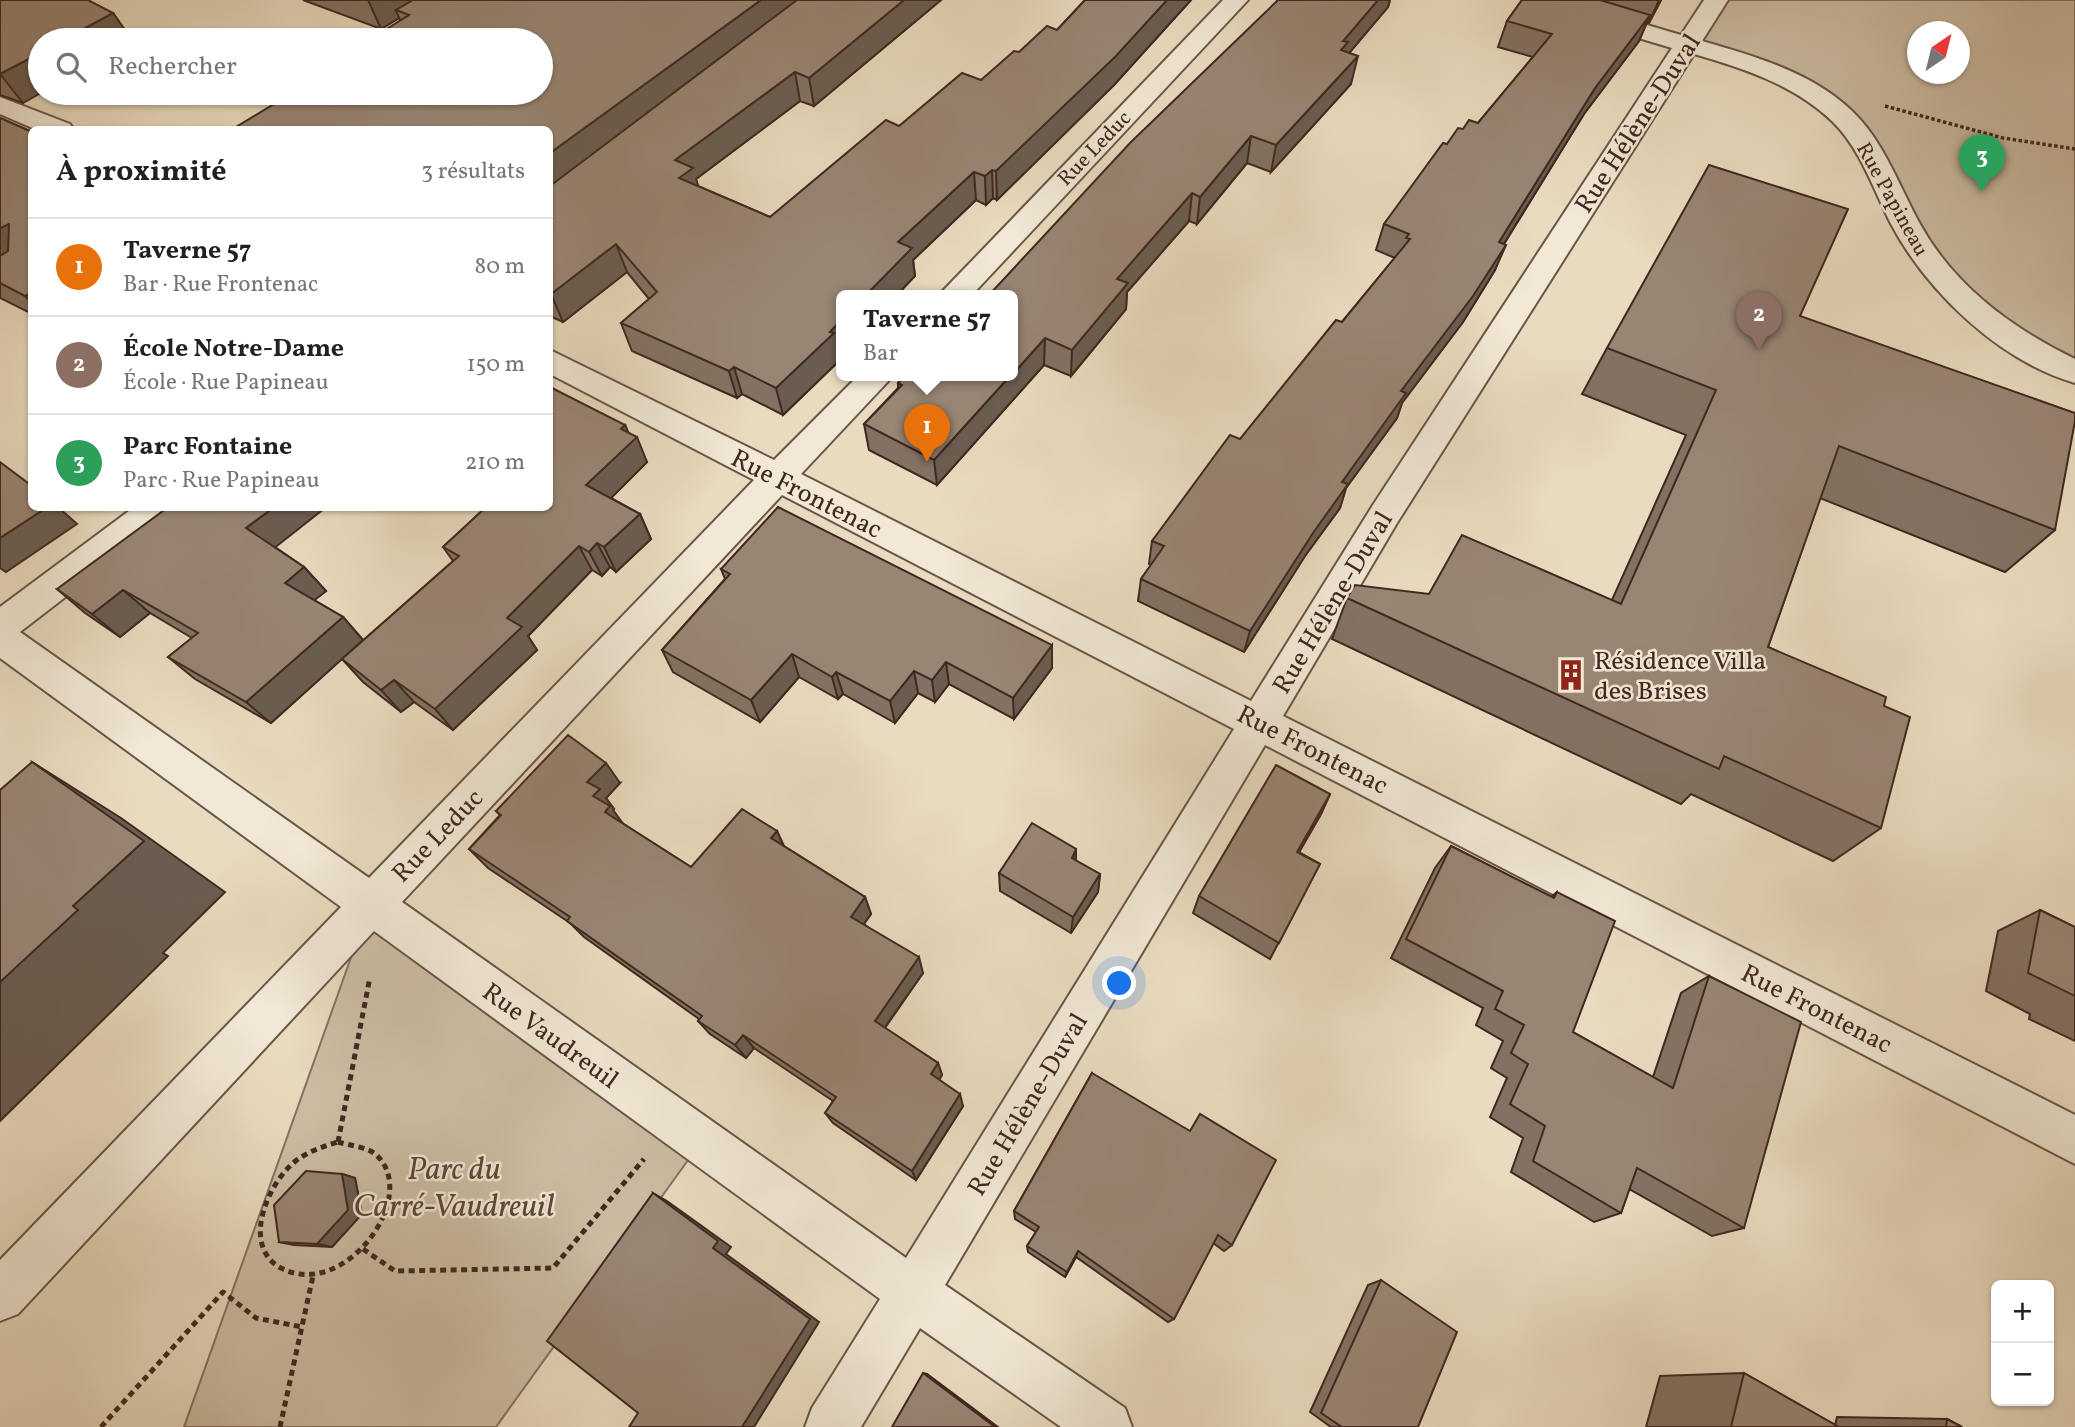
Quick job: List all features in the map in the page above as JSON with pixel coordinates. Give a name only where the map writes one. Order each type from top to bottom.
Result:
[{"type":"street","name":"Rue Leduc","points":[[959,290],[1236,0]]},
{"type":"street","name":"Rue Papineau","points":[[1537,0],[1688,44],[1787,80],[1830,107],[1858,135],[1924,257],[1950,286],[1977,313],[2012,338],[2075,372]]},
{"type":"street","name":"Rue Hélène-Duval","points":[[831,1427],[1385,514],[1716,0]]},
{"type":"street","points":[[0,105],[51,126]]},
{"type":"street","name":"Rue Frontenac","points":[[553,363],[2075,1140]]},
{"type":"street","name":"Rue Leduc","points":[[0,1296],[370,904],[872,381]]},
{"type":"street","points":[[0,627],[153,511]]},
{"type":"street","name":"Rue Vaudreuil","points":[[0,638],[913,1293],[1106,1427]]},
{"type":"path","points":[[1830,107],[1869,104],[1895,106],[2003,138],[2075,149]]},
{"type":"path","points":[[338,1142],[370,975]]},
{"type":"path","points":[[338,1142],[361,1144],[379,1156],[389,1174],[390,1199],[381,1225],[363,1249],[339,1266],[313,1276],[289,1273],[271,1261],[261,1239],[262,1215],[272,1189],[289,1166],[313,1149],[338,1142]]},
{"type":"path","points":[[363,1249],[395,1271],[553,1268],[645,1159]]},
{"type":"path","points":[[280,1427],[313,1276]]},
{"type":"path","points":[[101,1427],[223,1292],[256,1318],[302,1327]]},
{"type":"green space","points":[[1716,0],[2075,0],[2075,372],[1977,313],[1871,157],[1817,96],[1687,44]]},
{"type":"green space","name":"Parc du Carré-Vaudreuil","points":[[370,904],[701,1142],[496,1427],[184,1427]]},
{"type":"building","points":[[0,0],[88,0],[113,13],[85,28],[28,28],[28,59],[0,74]]},
{"type":"building","points":[[413,0],[761,0],[553,151],[553,126],[238,126],[272,105],[553,105],[553,28],[388,28],[409,15],[396,10]]},
{"type":"building","points":[[797,0],[904,0],[809,78],[795,72],[675,160],[693,168],[679,178],[770,217],[886,120],[899,126],[962,73],[981,80],[1014,51],[1019,52],[1047,26],[1057,30],[1085,0],[1167,0],[1116,56],[996,171],[992,170],[985,176],[974,172],[898,242],[912,248],[871,290],[836,290],[836,325],[830,332],[834,333],[776,388],[734,367],[729,371],[621,323],[657,292],[616,244],[553,292],[553,184]]},
{"type":"building","points":[[1278,0],[1378,0],[1343,41],[1348,42],[1341,50],[1358,56],[1276,145],[1251,136],[1200,197],[1192,193],[1117,279],[1128,283],[1072,350],[1045,338],[1018,368],[1018,290],[994,290],[1130,143]]},
{"type":"building","points":[[1522,0],[1600,0],[1650,15],[1595,88],[1499,242],[1506,245],[1473,296],[1401,391],[1406,393],[1342,482],[1348,484],[1250,631],[1141,579],[1164,546],[1152,541],[1230,435],[1240,439],[1336,320],[1342,322],[1410,239],[1406,238],[1409,234],[1384,224],[1443,143],[1447,144],[1458,128],[1463,129],[1469,120],[1478,123],[1552,34],[1507,21]]},
{"type":"building","points":[[0,118],[28,130],[28,294],[25,296],[0,283],[0,256],[8,251],[9,224],[0,228]]},
{"type":"building","points":[[1709,165],[1848,209],[1800,316],[2075,413],[2055,530],[1839,446],[1768,647],[1886,697],[1884,706],[1910,717],[1881,828],[1724,756],[1719,769],[1347,598],[1355,585],[1429,594],[1462,535],[1621,604],[1716,390],[1607,348]]},
{"type":"building","points":[[1005,381],[934,460],[864,424],[902,385],[898,383]]},
{"type":"building","points":[[553,389],[625,425],[621,429],[637,437],[586,485],[640,514],[604,547],[597,543],[589,552],[579,546],[507,618],[522,627],[435,709],[394,680],[381,690],[342,659],[459,556],[443,547],[482,511],[553,511]]},
{"type":"building","points":[[0,462],[28,483],[28,511],[41,511],[0,538]]},
{"type":"building","points":[[778,507],[1052,645],[1013,698],[946,662],[932,680],[914,671],[890,701],[836,672],[832,677],[792,654],[751,700],[662,650],[730,574],[721,569]]},
{"type":"building","points":[[163,511],[269,511],[246,528],[304,567],[285,583],[343,617],[246,702],[168,657],[198,633],[123,590],[92,614],[57,589]]},
{"type":"building","points":[[568,735],[606,763],[587,782],[600,789],[593,796],[610,806],[605,812],[691,867],[742,809],[777,831],[771,838],[865,897],[851,917],[919,957],[875,1021],[938,1063],[931,1074],[960,1094],[912,1171],[825,1113],[836,1097],[743,1035],[735,1045],[698,1021],[702,1016],[567,921],[570,917],[469,849],[501,815],[496,811]]},
{"type":"building","points":[[32,762],[144,841],[73,906],[78,910],[0,982],[0,790]]},
{"type":"building","points":[[1276,765],[1330,794],[1297,852],[1320,864],[1279,943],[1199,896]]},
{"type":"building","points":[[1032,823],[1076,849],[1072,858],[1100,874],[1073,917],[999,873]]},
{"type":"building","points":[[1451,846],[1554,898],[1557,892],[1615,921],[1573,1032],[1673,1088],[1709,976],[1801,1022],[1744,1228],[1637,1168],[1621,1213],[1533,1161],[1545,1126],[1510,1104],[1528,1064],[1511,1053],[1524,1025],[1495,1009],[1503,991],[1406,939]]},
{"type":"building","points":[[2040,910],[2075,927],[2075,996],[2028,973]]},
{"type":"building","points":[[1092,1073],[1190,1131],[1200,1114],[1276,1160],[1232,1245],[1218,1235],[1174,1319],[1078,1251],[1067,1272],[1027,1246],[1039,1227],[1014,1211]]},
{"type":"building","points":[[306,1171],[342,1174],[348,1210],[317,1244],[279,1242],[274,1205]]},
{"type":"building","points":[[653,1193],[718,1241],[713,1248],[810,1319],[742,1427],[629,1427],[638,1413],[547,1341]]},
{"type":"building","points":[[1381,1280],[1457,1332],[1418,1427],[1342,1427],[1321,1413]]},
{"type":"building","points":[[923,1373],[995,1427],[892,1427]]},
{"type":"building","points":[[1744,1373],[1839,1427],[1731,1427]]},
{"type":"building","points":[[1947,1419],[1962,1427],[1946,1427]]},
{"type":"place","name":"Parc Fontaine","points":[[1982,192]]},
{"type":"place","name":"École Notre-Dame","points":[[1759,350]]},
{"type":"place","name":"Taverne 57","points":[[927,462]]},
{"type":"place","name":"Résidence Villa des Brises","points":[[1571,675]]}]
